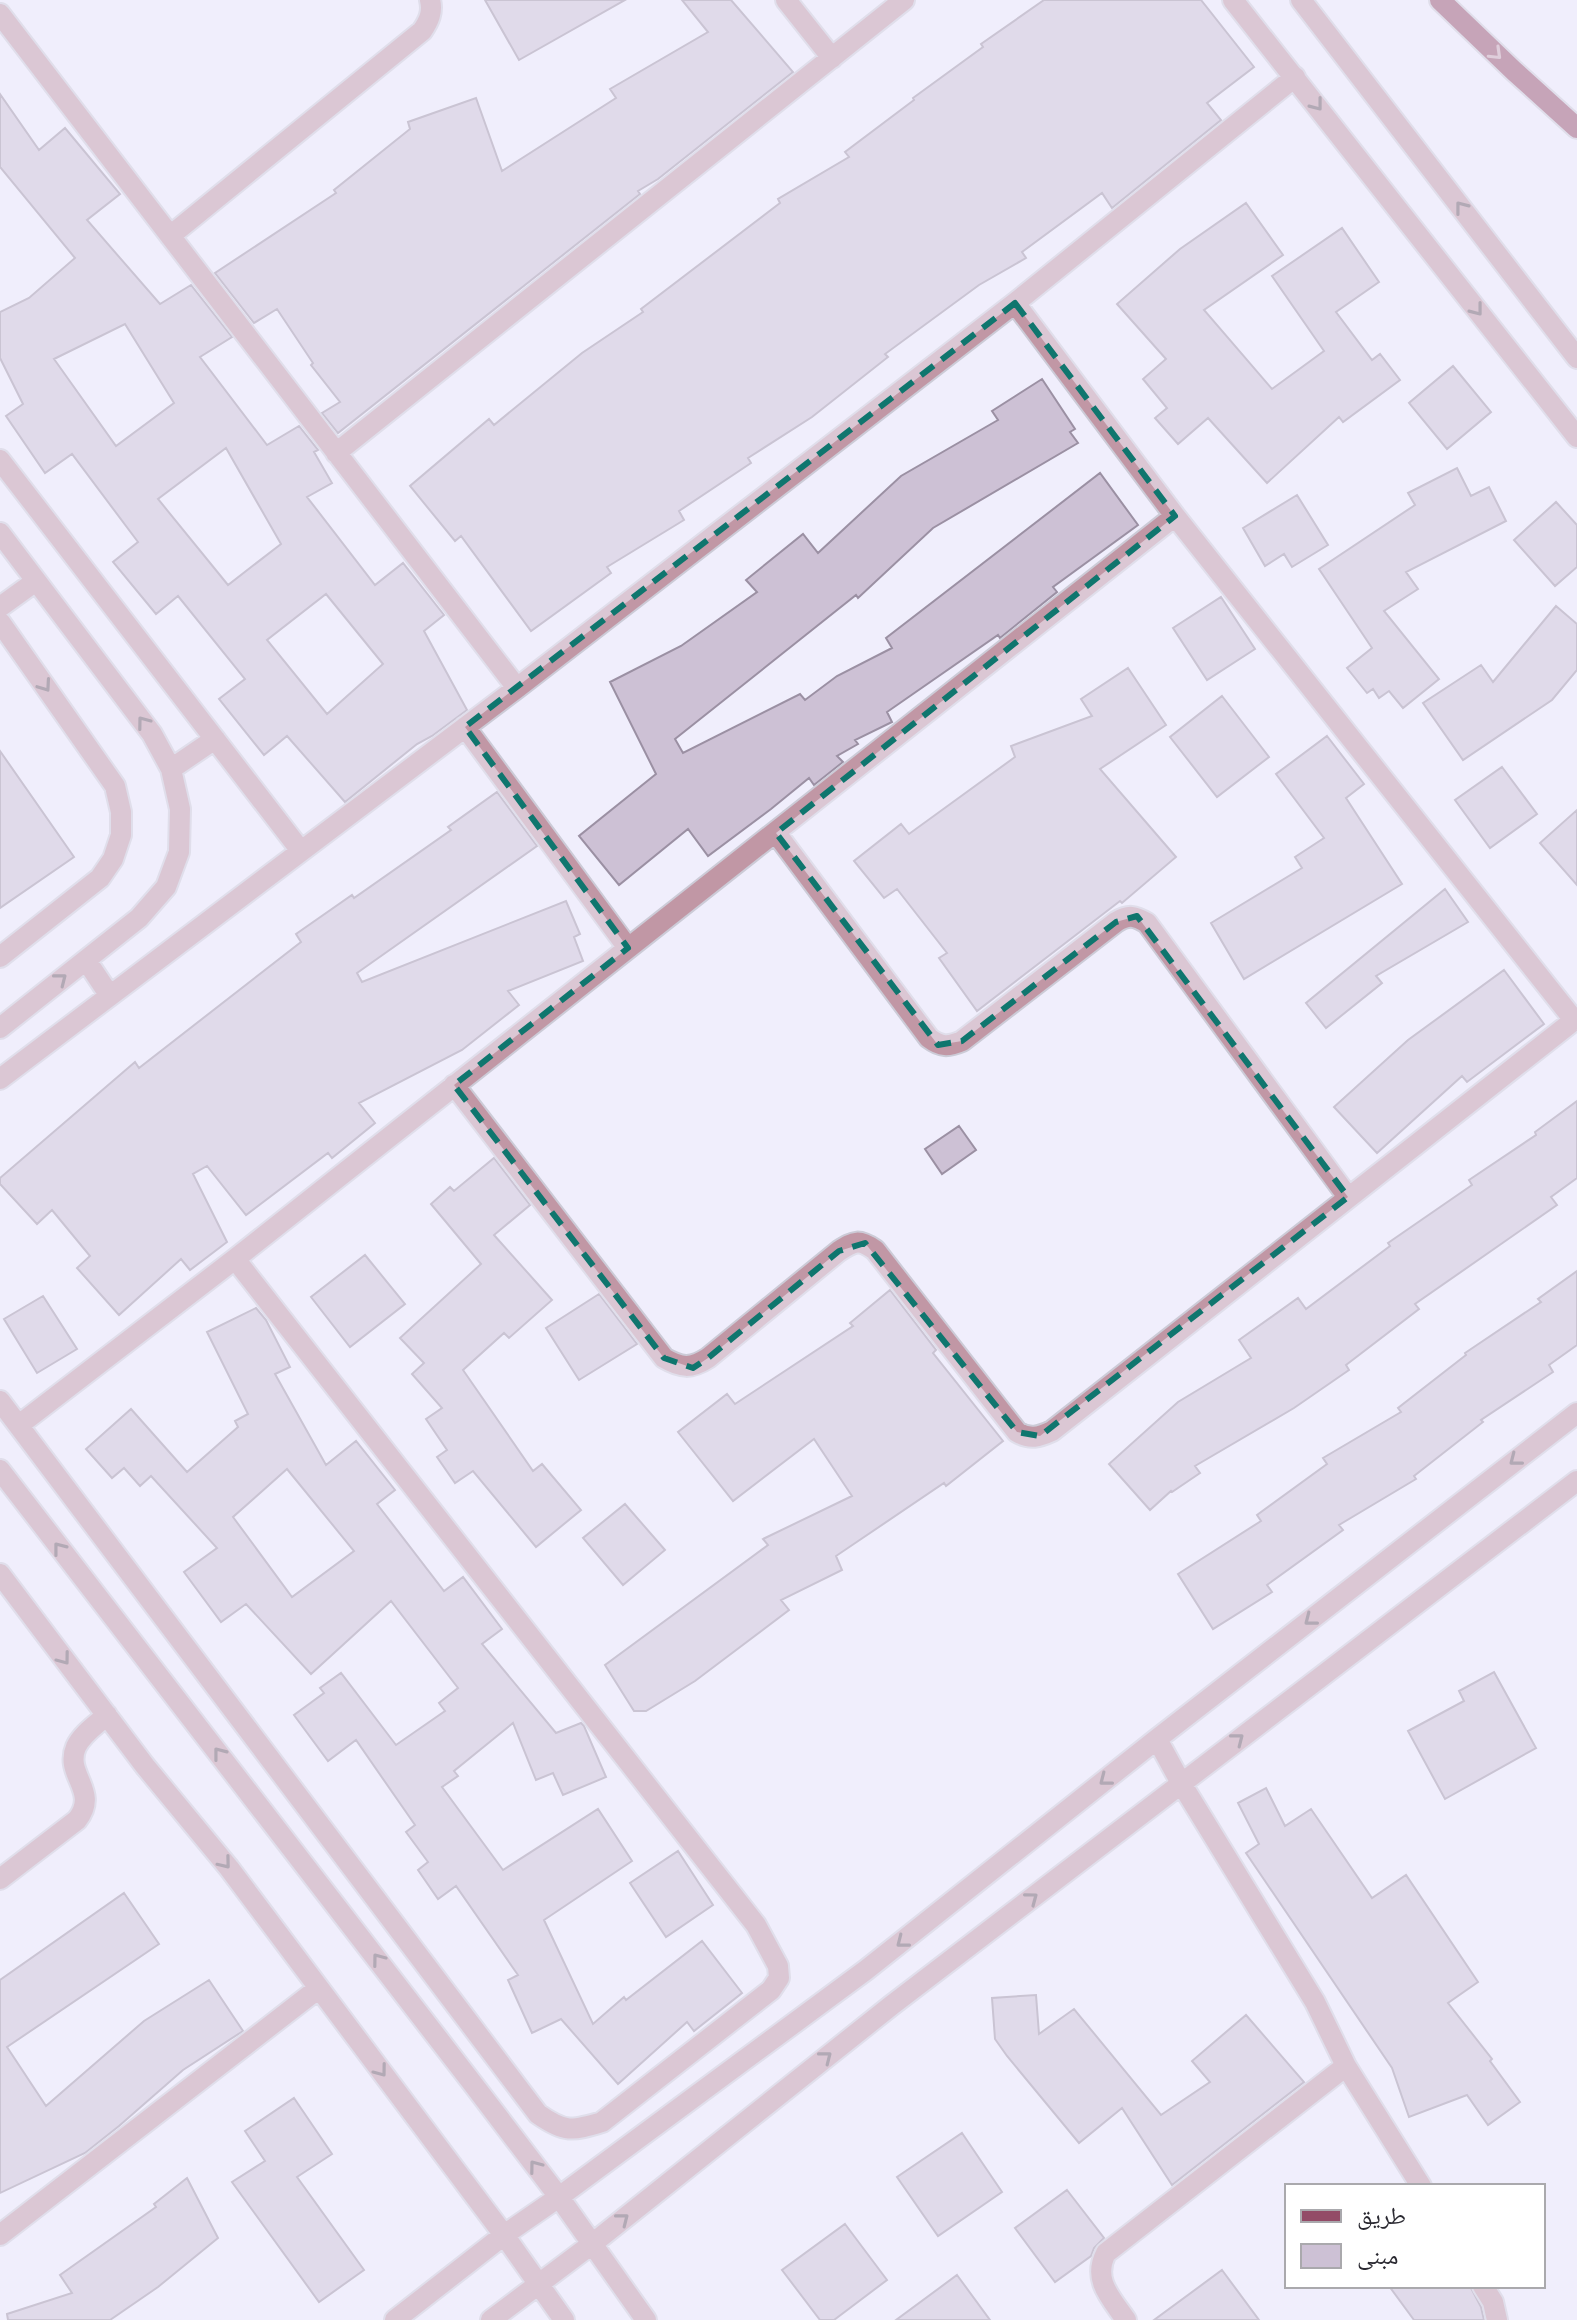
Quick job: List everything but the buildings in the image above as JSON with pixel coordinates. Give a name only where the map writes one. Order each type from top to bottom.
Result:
[{"type":"main road","points":[[1440,0],[1577,128]]},
{"type":"street","points":[[170,236],[422,31],[429,20],[430,0]]},
{"type":"street","points":[[786,0],[832,58]]},
{"type":"street","points":[[336,453],[904,0]]},
{"type":"street","points":[[1233,0],[1577,437]]},
{"type":"street","points":[[1301,0],[1577,358]]},
{"type":"street","points":[[0,14],[517,688]]},
{"type":"street","points":[[0,1079],[517,688],[1015,303],[1295,77]]},
{"type":"street","points":[[454,1085],[664,1358],[677,1366],[693,1368],[839,1251],[853,1242],[865,1243],[875,1250],[1017,1432],[1026,1438],[1052,1431],[1575,1019],[1175,516],[1015,303]]},
{"type":"street","points":[[0,460],[301,851]]},
{"type":"street","points":[[19,1425],[235,1259],[1175,516]]},
{"type":"street","points":[[0,533],[152,734],[171,769],[180,809],[179,852],[166,887],[139,918],[0,1028]]},
{"type":"street","points":[[0,607],[36,581]]},
{"type":"street","points":[[0,622],[115,786],[121,812],[121,835],[113,859],[100,878],[0,957]]},
{"type":"street","points":[[465,727],[628,948]]},
{"type":"street","points":[[171,769],[215,739]]},
{"type":"street","points":[[776,833],[929,1038],[938,1045],[948,1047],[962,1041],[1116,922],[1126,916],[1137,916],[1147,923],[1348,1197]]},
{"type":"street","points":[[86,960],[110,996]]},
{"type":"street","points":[[0,1401],[538,2114],[555,2127],[578,2129],[602,2122],[771,1990],[779,1978],[778,1966],[756,1925],[235,1259]]},
{"type":"street","points":[[395,2320],[504,2235],[866,1970],[1577,1413]]},
{"type":"street","points":[[0,1470],[559,2197],[646,2320]]},
{"type":"street","points":[[491,2320],[592,2244],[892,2005],[1577,1481]]},
{"type":"street","points":[[0,1574],[145,1766],[229,1868],[504,2235],[564,2320]]},
{"type":"street","points":[[0,1879],[77,1820],[85,1810],[86,1801],[74,1761],[74,1750],[82,1738],[107,1715]]},
{"type":"street","points":[[1157,1739],[1315,2002],[1346,2066],[1420,2184]]},
{"type":"street","points":[[0,2235],[319,1988]]},
{"type":"street","points":[[686,2057],[707,2087]]},
{"type":"street","points":[[473,2084],[501,2065]]},
{"type":"street","points":[[1126,2320],[1104,2290],[1100,2276],[1106,2253],[1346,2066]]},
{"type":"street","points":[[1484,2288],[1493,2302],[1497,2320]]},
{"type":"highlighted area","points":[[1015,303],[1175,516],[776,833],[938,1045],[962,1041],[1116,922],[1137,916],[1348,1197],[1040,1436],[1017,1432],[865,1243],[839,1251],[693,1368],[664,1358],[454,1085],[628,948],[465,727]]}]
